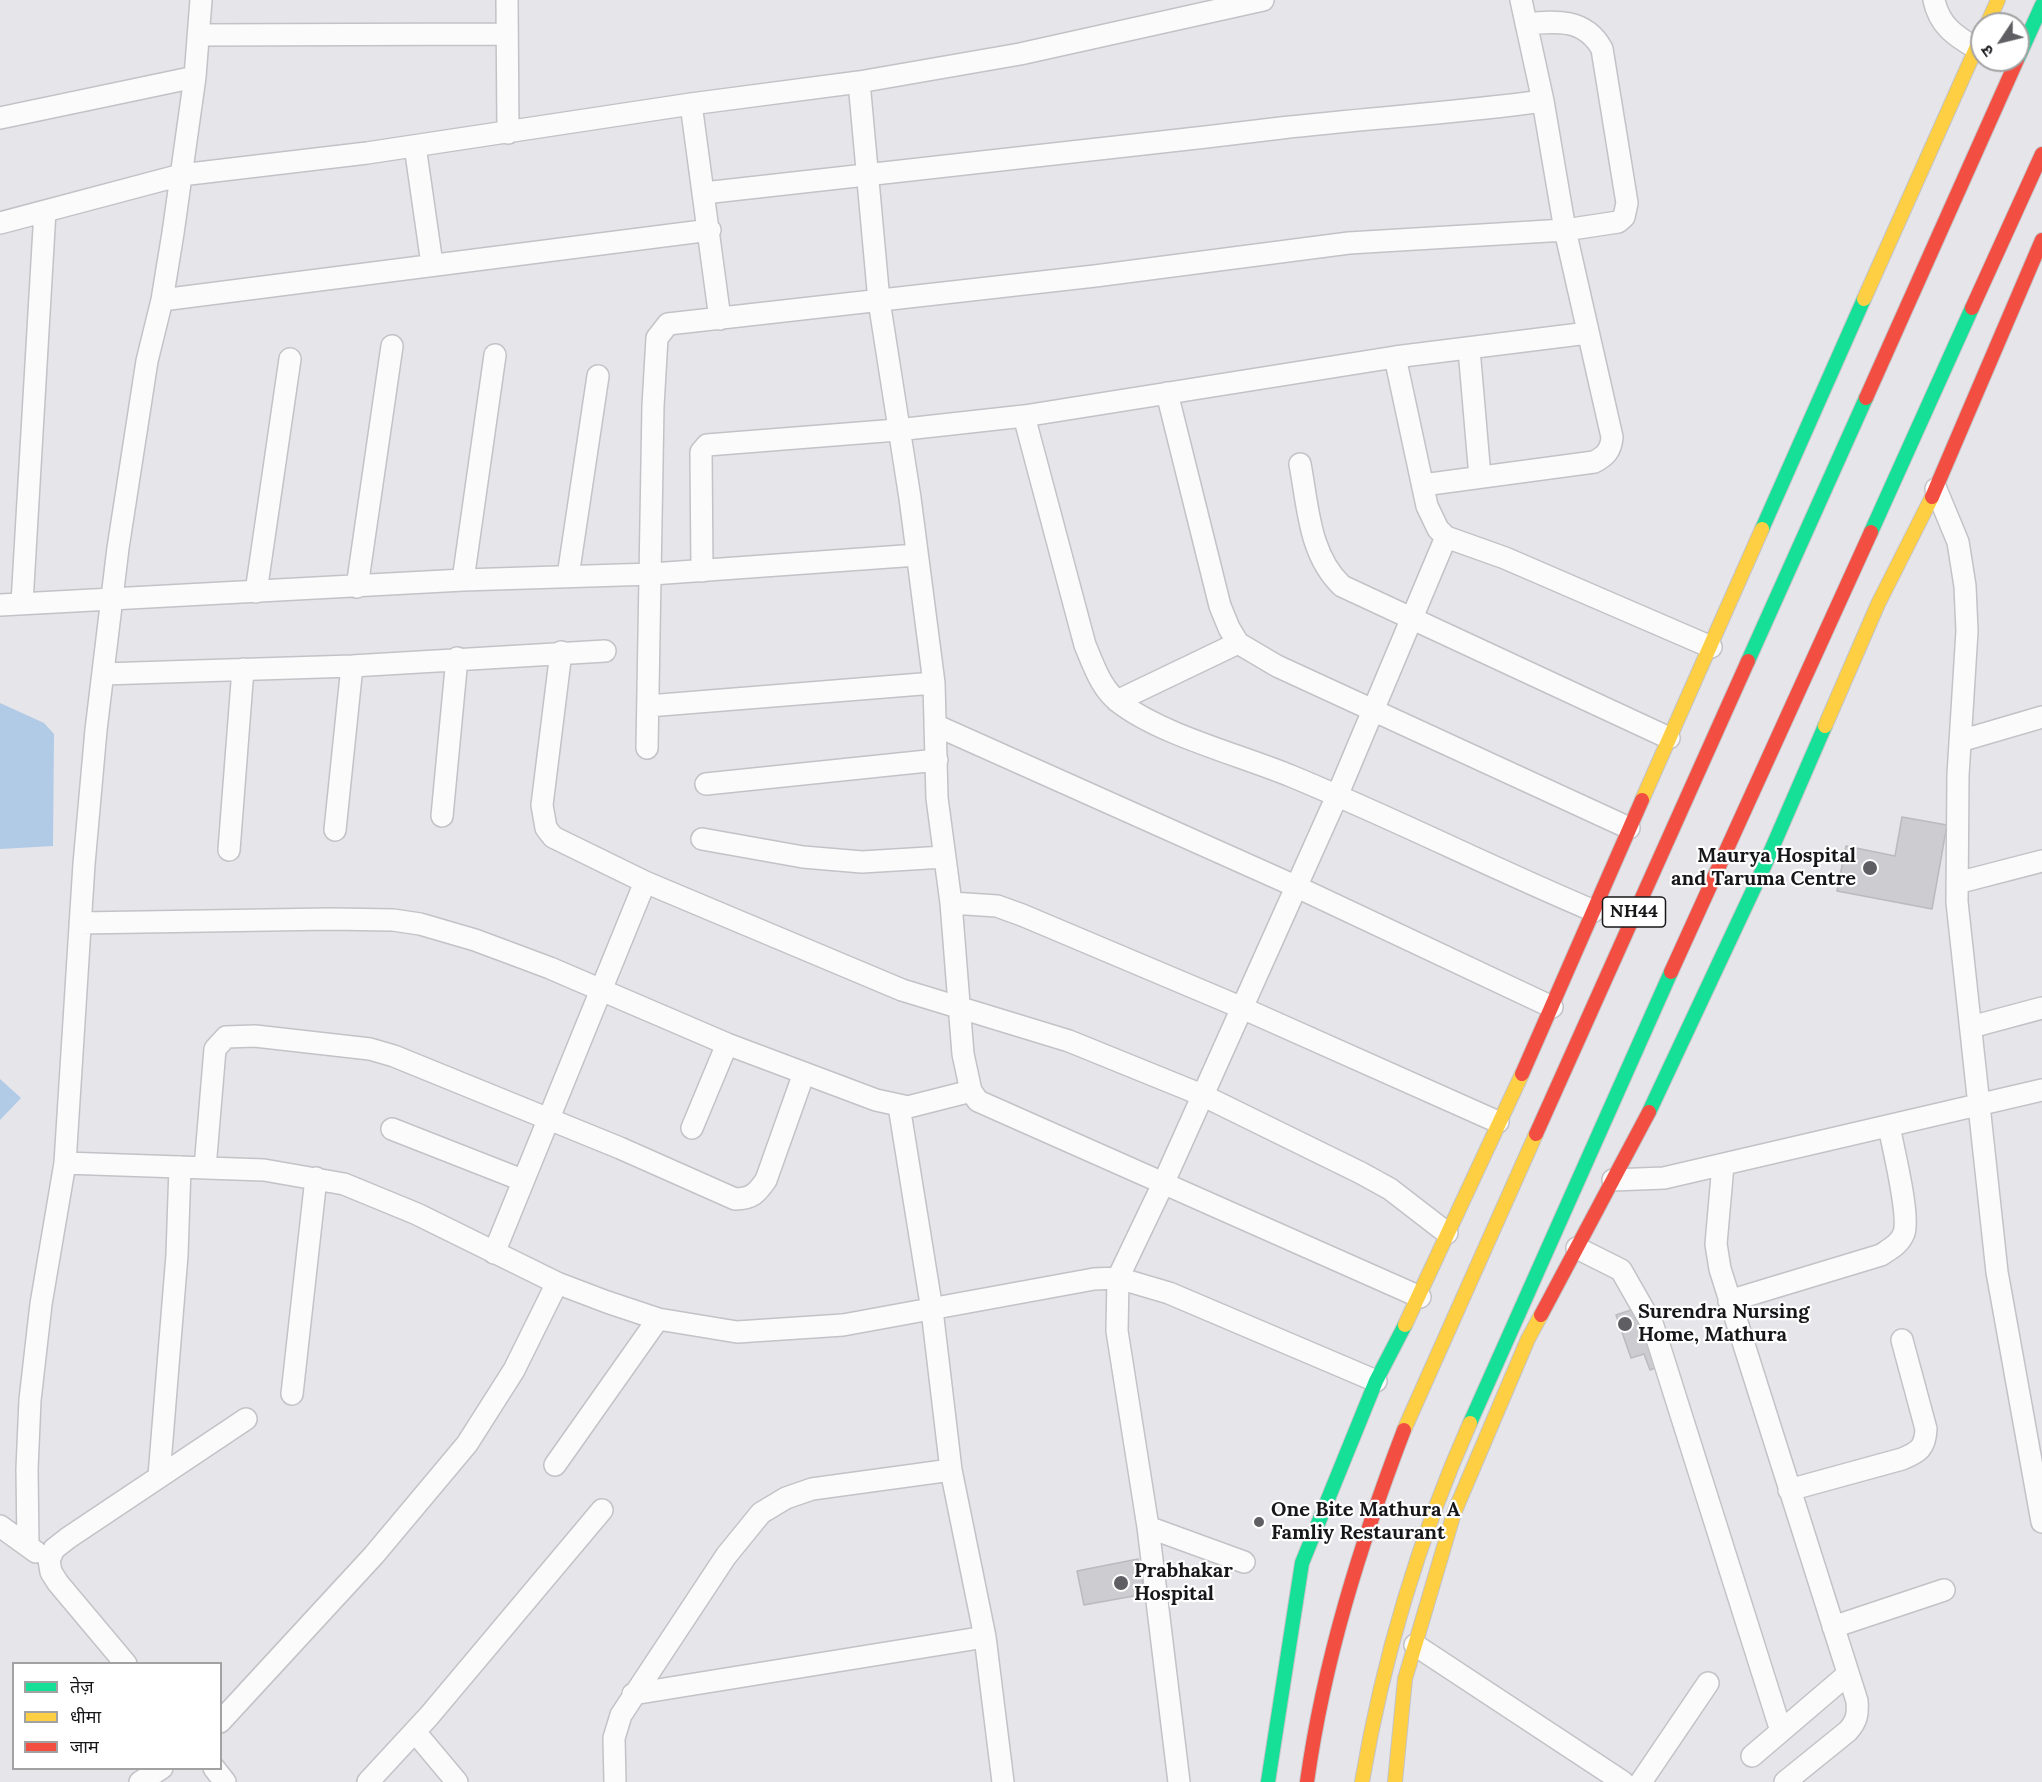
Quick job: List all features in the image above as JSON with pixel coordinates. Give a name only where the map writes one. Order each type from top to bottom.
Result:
[{"type":"main road","name":"NH44","points":[[2030,32],[2042,5]]},
{"type":"main road","points":[[1268,1782],[1302,1563],[1376,1381],[1420,1297],[1447,1233],[1552,1007],[1629,828],[1970,62]]},
{"type":"main road","name":"NH44","points":[[1307,1782],[1337,1620],[1368,1521],[1407,1422],[2012,72]]},
{"type":"main road","name":"NH44","points":[[1362,1782],[1375,1705],[1409,1581],[1455,1457],[1607,1114],[2042,154]]},
{"type":"main road","points":[[1395,1773],[1405,1679],[1454,1513],[1528,1339],[1644,1122],[1763,869],[1878,604],[1936,489],[1977,387],[2042,240]]},
{"type":"street","points":[[28,1546],[27,1469],[30,1400],[41,1304],[65,1163],[80,923],[111,600],[147,361],[162,300],[181,175],[200,35],[201,0]]},
{"type":"street","points":[[507,0],[508,133]]},
{"type":"street","points":[[0,223],[181,175],[415,146],[691,104],[860,82],[1041,50],[1263,0]]},
{"type":"street","points":[[1423,485],[1594,462],[1608,453],[1612,437],[1565,230],[1543,100],[1521,0]]},
{"type":"street","points":[[1934,0],[1942,23],[1954,36],[1970,40]]},
{"type":"street","points":[[647,748],[652,574],[651,448],[657,338],[668,324],[879,301],[1349,243],[1565,230],[1618,222],[1626,211],[1602,49],[1595,37],[1584,28],[1557,21],[1526,24]]},
{"type":"street","points":[[200,35],[506,34]]},
{"type":"street","points":[[0,118],[195,77]]},
{"type":"street","points":[[860,82],[866,176],[879,301],[934,683],[937,798],[951,903],[963,1054],[971,1091],[978,1101],[1420,1297]]},
{"type":"street","points":[[705,193],[1076,154],[1283,128],[1456,113],[1543,100]]},
{"type":"street","points":[[691,104],[710,230],[720,319]]},
{"type":"street","points":[[415,146],[432,264]]},
{"type":"street","points":[[21,603],[45,211]]},
{"type":"street","points":[[162,300],[710,230]]},
{"type":"street","points":[[702,571],[700,452],[707,445],[897,430],[1024,416],[1395,357],[1588,333]]},
{"type":"street","points":[[357,586],[392,346]]},
{"type":"street","points":[[1468,349],[1480,477]]},
{"type":"street","points":[[463,580],[495,355]]},
{"type":"street","points":[[1395,357],[1432,519],[1446,537],[1505,558],[1711,647]]},
{"type":"street","points":[[256,592],[290,359]]},
{"type":"street","points":[[568,576],[598,376]]},
{"type":"street","points":[[1167,393],[1220,606],[1238,643],[1277,666],[1629,828]]},
{"type":"street","points":[[1024,416],[1085,645],[1098,678],[1117,701],[1137,715],[1337,796],[1594,911]]},
{"type":"street","points":[[1300,464],[1317,550],[1329,574],[1342,586],[1669,738]]},
{"type":"street","points":[[1936,489],[1958,542],[1965,586],[1967,631],[1960,741],[1957,883],[1979,1105],[1997,1272],[2042,1522]]},
{"type":"street","points":[[1179,1782],[1148,1527],[1117,1330],[1118,1278],[1163,1184],[1294,886],[1337,796],[1446,537]]},
{"type":"street","points":[[0,605],[463,580],[652,574],[917,555]]},
{"type":"street","points":[[1117,701],[1238,643]]},
{"type":"street","points":[[103,674],[352,666],[604,651]]},
{"type":"street","points":[[561,652],[542,805],[546,828],[553,837],[645,882],[850,969],[960,1008],[990,1014],[1069,1041],[1202,1095],[1361,1173],[1390,1190],[1447,1233]]},
{"type":"street","points":[[442,816],[457,658]]},
{"type":"street","points":[[335,830],[352,666]]},
{"type":"street","points":[[229,850],[243,669]]},
{"type":"street","points":[[648,706],[934,683]]},
{"type":"street","points":[[1960,741],[2042,717]]},
{"type":"street","points":[[935,725],[1294,886],[1552,1007]]},
{"type":"street","points":[[706,784],[937,760]]},
{"type":"street","points":[[702,839],[803,857],[851,861],[944,856]]},
{"type":"street","points":[[1957,883],[2042,861]]},
{"type":"street","points":[[494,1253],[645,882]]},
{"type":"street","points":[[951,903],[997,906],[1022,915],[1240,1007],[1498,1122]]},
{"type":"street","points":[[80,923],[393,920],[420,924],[475,940],[600,988],[727,1044],[876,1100],[899,1106],[925,1104],[971,1091]]},
{"type":"street","points":[[1971,1027],[2042,1008]]},
{"type":"street","points":[[205,1168],[215,1049],[226,1037],[255,1036],[370,1049],[443,1074],[620,1148],[721,1195],[747,1199],[757,1193],[766,1180],[804,1073]]},
{"type":"street","points":[[692,1128],[727,1044]]},
{"type":"street","points":[[1613,1180],[1664,1178],[2042,1090]]},
{"type":"street","points":[[899,1106],[932,1310],[951,1470],[985,1637],[1003,1782]]},
{"type":"street","points":[[1729,1302],[1881,1255],[1898,1244],[1905,1232],[1904,1213],[1889,1126]]},
{"type":"street","points":[[392,1129],[522,1180]]},
{"type":"street","points":[[65,1163],[264,1170],[316,1178],[377,1197],[557,1283],[658,1319],[737,1332],[843,1325],[1094,1279],[1118,1278],[1169,1293],[1376,1381]]},
{"type":"street","points":[[1723,1165],[1716,1244],[1729,1302],[1857,1701],[1855,1723],[1785,1782]]},
{"type":"street","points":[[159,1476],[177,1254],[180,1167]]},
{"type":"street","points":[[292,1394],[316,1178]]},
{"type":"street","points":[[1576,1248],[1621,1270],[1653,1326],[1781,1731]]},
{"type":"street","points":[[222,1720],[374,1555],[467,1444],[514,1370],[557,1283]]},
{"type":"street","points":[[555,1465],[658,1319]]},
{"type":"street","points":[[1789,1490],[1918,1453],[1925,1444],[1926,1429],[1902,1340]]},
{"type":"street","points":[[49,1560],[54,1549],[68,1538],[246,1419]]},
{"type":"street","points":[[615,1782],[614,1738],[621,1715],[726,1556],[760,1513],[786,1498],[812,1489],[951,1470]]},
{"type":"street","points":[[368,1782],[532,1596],[603,1510]]},
{"type":"street","points":[[0,1526],[49,1560],[58,1583],[124,1662]]},
{"type":"street","points":[[1148,1527],[1244,1562]]},
{"type":"street","points":[[1833,1627],[1944,1590]]},
{"type":"street","points":[[633,1694],[985,1637]]},
{"type":"street","points":[[1414,1646],[1623,1782]]},
{"type":"street","points":[[1752,1756],[1848,1674]]},
{"type":"street","points":[[1641,1782],[1708,1683]]},
{"type":"street","points":[[414,1732],[457,1782]]},
{"type":"street","points":[[140,1782],[159,1770]]},
{"type":"street","points":[[216,1770],[225,1782]]},
{"type":"street","points":[[1395,1773],[1410,1782]]},
{"type":"water","points":[[0,703],[44,723],[54,734],[53,846],[0,849]]},
{"type":"water","points":[[0,1079],[21,1098],[0,1120]]},
{"type":"building","points":[[1902,817],[1947,825],[1932,909],[1837,891],[1846,846],[1895,856]]},
{"type":"building","points":[[1640,1307],[1660,1366],[1650,1370],[1644,1354],[1631,1358],[1616,1315]]},
{"type":"building","points":[[1138,1559],[1145,1594],[1084,1605],[1077,1571]]},
{"type":"traffic: fast","points":[[2030,32],[2042,5]]},
{"type":"traffic: fast","points":[[1762,529],[1864,299]]},
{"type":"traffic: fast","points":[[1871,532],[1972,308]]},
{"type":"traffic: fast","points":[[1748,661],[1866,398]]},
{"type":"traffic: fast","points":[[1649,1112],[1763,869],[1825,726]]},
{"type":"traffic: fast","points":[[1470,1423],[1671,972]]},
{"type":"traffic: fast","points":[[1268,1782],[1302,1563],[1376,1381],[1405,1325]]},
{"type":"traffic: slow","points":[[1992,12],[1998,0]]},
{"type":"traffic: slow","points":[[1864,299],[1970,62]]},
{"type":"traffic: slow","points":[[1825,726],[1878,604],[1932,497]]},
{"type":"traffic: slow","points":[[1642,800],[1762,529]]},
{"type":"traffic: slow","points":[[1405,1325],[1522,1074]]},
{"type":"traffic: slow","points":[[1404,1430],[1536,1134]]},
{"type":"traffic: slow","points":[[1395,1782],[1405,1679],[1454,1513],[1528,1339],[1541,1315]]},
{"type":"traffic: slow","points":[[1362,1782],[1381,1690],[1405,1599],[1435,1510],[1470,1423]]},
{"type":"traffic: jam","points":[[1866,398],[2012,72]]},
{"type":"traffic: jam","points":[[1972,308],[2042,154]]},
{"type":"traffic: jam","points":[[1932,497],[2042,240]]},
{"type":"traffic: jam","points":[[1671,972],[1871,532]]},
{"type":"traffic: jam","points":[[1536,1134],[1748,661]]},
{"type":"traffic: jam","points":[[1522,1074],[1642,800]]},
{"type":"traffic: jam","points":[[1541,1315],[1649,1112]]},
{"type":"traffic: jam","points":[[1307,1782],[1323,1692],[1345,1603],[1404,1430]]},
{"type":"place","name":"Maurya Hospital and Taruma Centre","points":[[1870,868]]},
{"type":"place","name":"Surendra Nursing Home, Mathura","points":[[1625,1324]]},
{"type":"place","name":"One Bite Mathura A Famliy Restaurant","points":[[1259,1522]]},
{"type":"place","name":"Prabhakar Hospital","points":[[1121,1583]]}]
